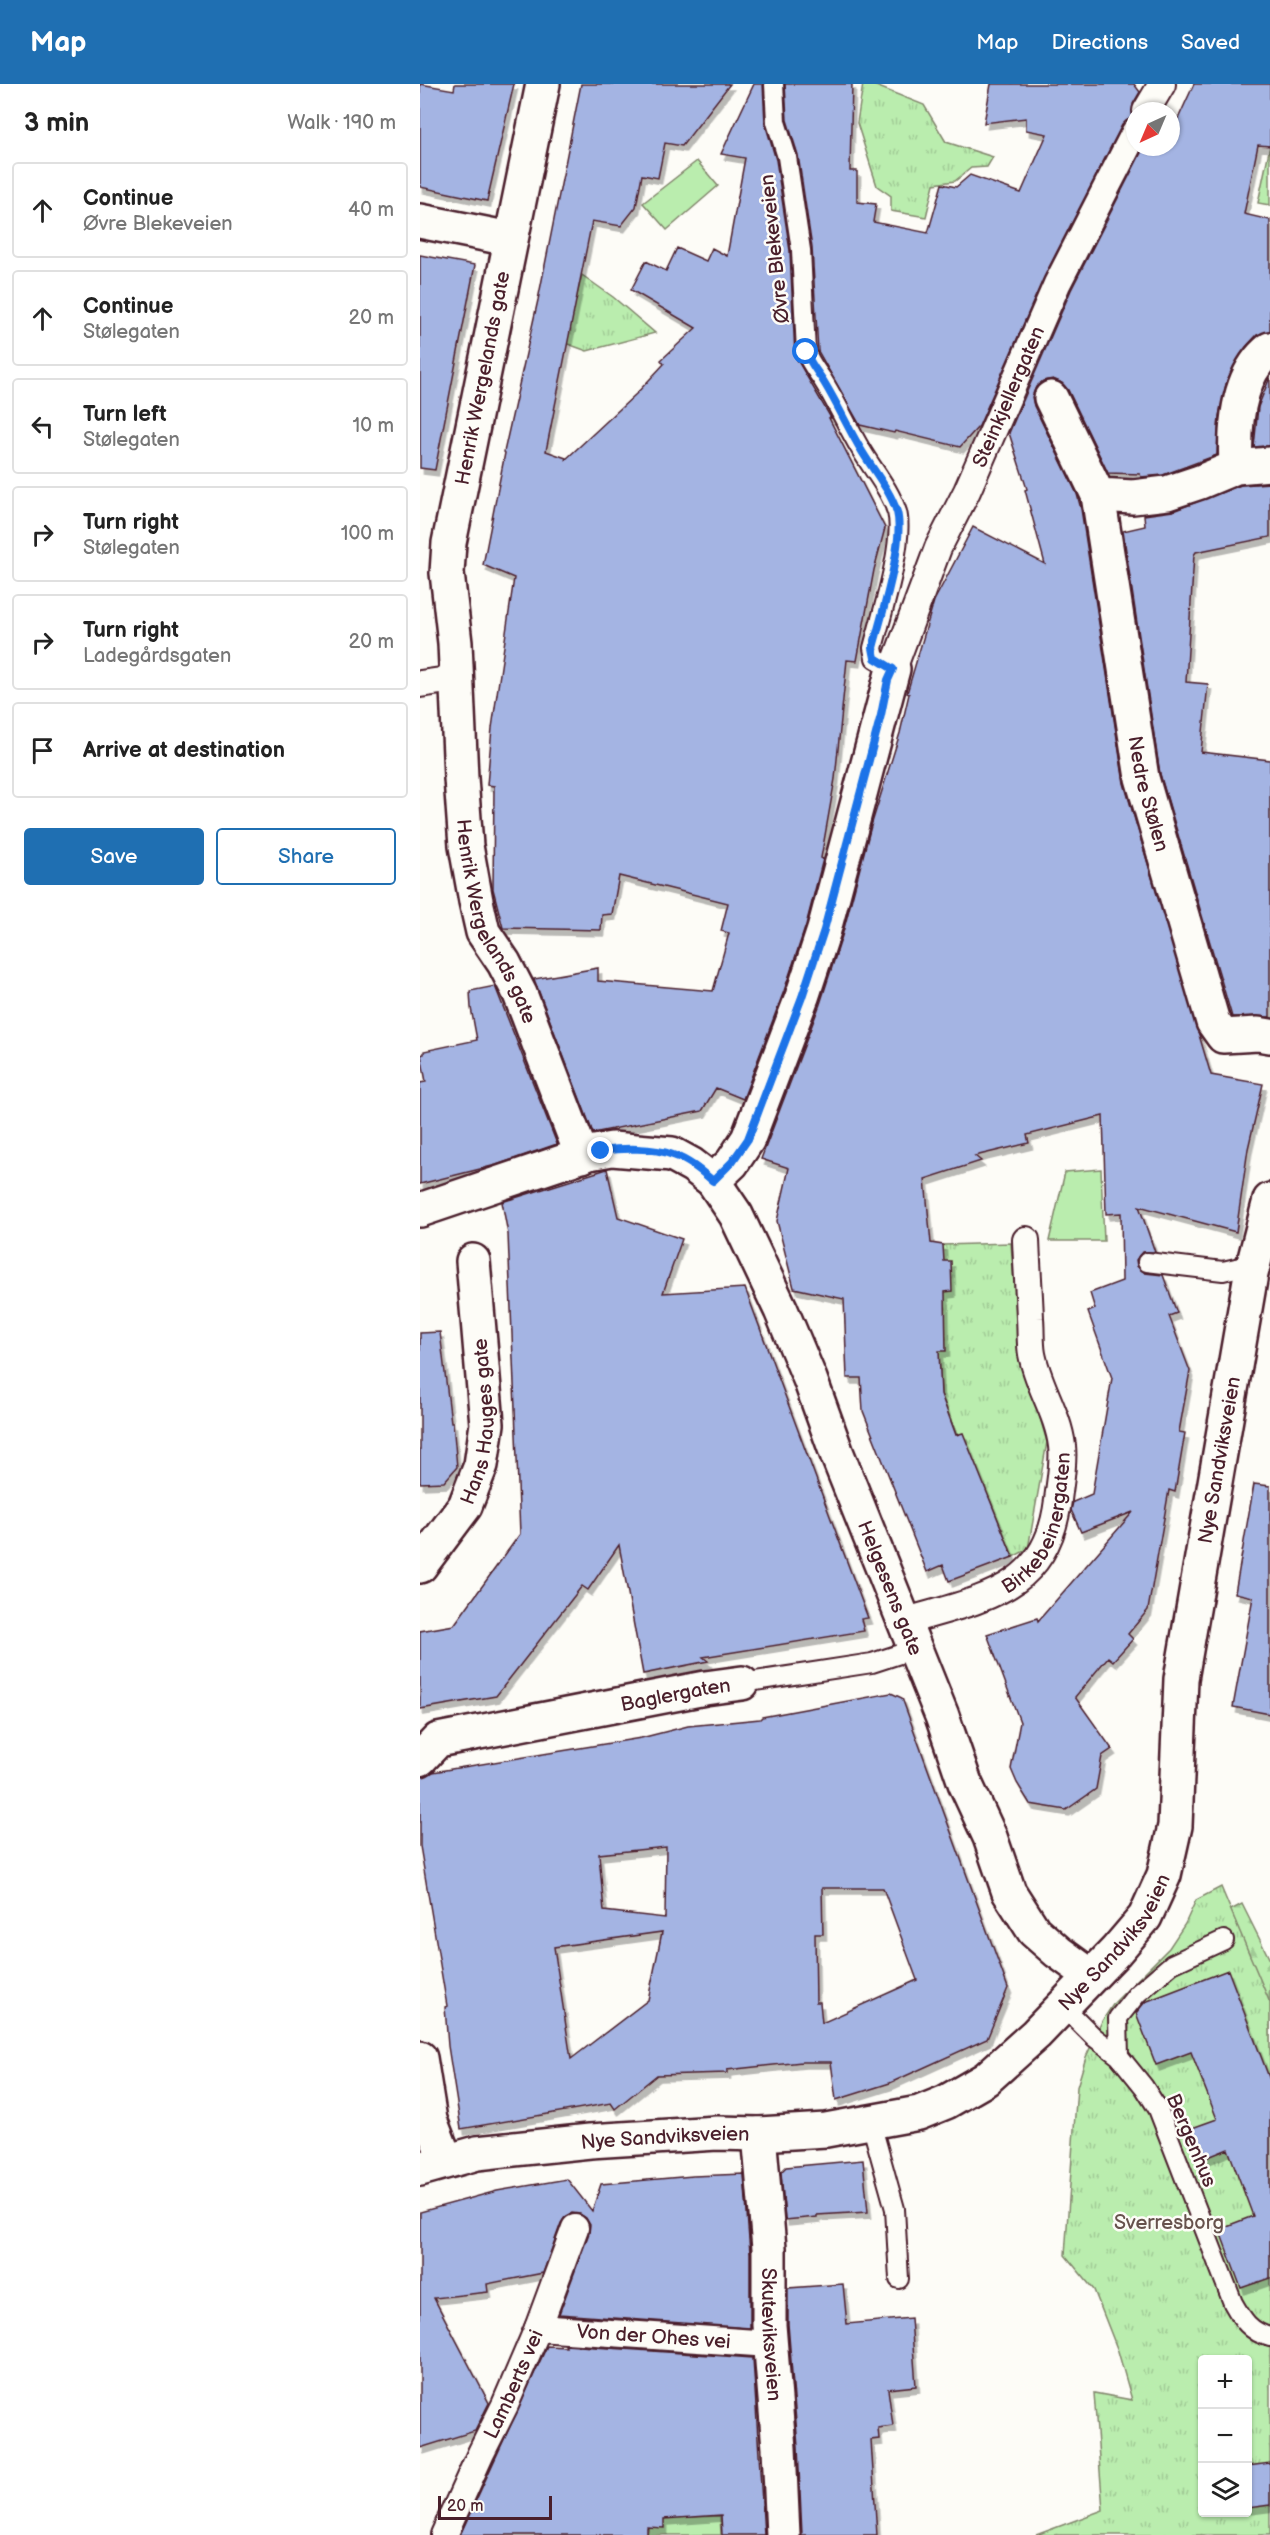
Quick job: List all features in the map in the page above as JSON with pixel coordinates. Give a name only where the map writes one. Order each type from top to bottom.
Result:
[{"type":"street","name":"Henrik Wergelands gate","points":[[543,84],[449,543],[447,573],[456,675],[466,846],[483,932],[504,963],[520,994],[582,1156]]},
{"type":"street","points":[[1151,102],[1162,84]]},
{"type":"street","name":"Steinkjellergaten","points":[[893,669],[938,548],[967,491],[1038,327],[1089,219],[1126,149]]},
{"type":"street","points":[[420,221],[510,239]]},
{"type":"street","points":[[1236,466],[1235,432],[1247,381],[1257,361],[1270,349]]},
{"type":"street","points":[[1051,398],[1098,495],[1133,497],[1167,493],[1236,466],[1270,464]]},
{"type":"street","name":"Nedre Stølen","points":[[1098,495],[1142,778],[1212,1022],[1223,1036],[1270,1036]]},
{"type":"street","points":[[713,1181],[732,1162],[748,1139],[802,997],[824,930],[881,715],[888,680],[893,669]]},
{"type":"street","points":[[420,684],[441,681],[456,675]]},
{"type":"street","name":"Helgesens gate","points":[[420,1210],[488,1185],[590,1153],[612,1149],[672,1154],[692,1165],[713,1181],[736,1215],[781,1310],[810,1379],[965,1783],[990,1837],[1009,1892],[1034,1931],[1091,1976]]},
{"type":"street","name":"Nye Sandviksveien","points":[[433,2165],[477,2153],[590,2141],[717,2133],[759,2134],[826,2130],[919,2113],[946,2102],[986,2079],[1036,2034],[1116,1951],[1145,1917],[1164,1875],[1175,1826],[1181,1679],[1253,1264],[1270,1200]]},
{"type":"street","name":"Birkebeinergaten","points":[[909,1635],[958,1606],[1002,1589],[1022,1577],[1038,1561],[1050,1538],[1056,1515],[1062,1468],[1062,1445],[1032,1355],[1026,1240]]},
{"type":"street","name":"Hans Hauges gate","points":[[420,1566],[465,1506],[481,1465],[487,1424],[473,1261]]},
{"type":"street","name":"Baglergaten","points":[[426,1742],[705,1688],[742,1683]]},
{"type":"street","points":[[420,2058],[430,2120],[433,2165]]},
{"type":"street","name":"Skuteviksveien","points":[[759,2134],[769,2248],[770,2344],[780,2448],[783,2535]]},
{"type":"street","name":"Lamberts vei","points":[[444,2535],[505,2405],[575,2228]]},
{"type":"street","name":"Von der Ohes vei","points":[[537,2328],[770,2344]]},
{"type":"lane","name":"Øvre Blekeveien","points":[[774,84],[776,122],[787,157],[801,250],[806,352],[810,364],[822,379],[861,452],[875,469],[897,513],[898,530],[887,598],[873,648],[875,658],[893,669]]},
{"type":"lane","points":[[1147,1262],[1223,1271],[1253,1264]]},
{"type":"lane","name":"Baglergaten","points":[[742,1683],[872,1664],[909,1635]]},
{"type":"lane","points":[[1119,2056],[1118,2018],[1137,1994],[1172,1964],[1224,1940]]},
{"type":"lane","name":"Bergenhus","points":[[1063,2006],[1094,2037],[1119,2056],[1158,2109],[1233,2303],[1242,2320],[1252,2330],[1270,2337]]},
{"type":"lane","points":[[871,2123],[895,2209],[899,2279]]},
{"type":"green space","points":[[863,84],[871,84],[924,105],[946,142],[993,157],[987,167],[971,168],[955,181],[934,184],[926,217],[891,211],[891,196],[877,186],[857,123]]},
{"type":"green space","points":[[1270,146],[1270,205],[1258,203]]},
{"type":"green space","points":[[697,161],[718,186],[667,230],[643,203]]},
{"type":"green space","points":[[582,275],[613,297],[655,333],[587,351],[565,343]]},
{"type":"green space","points":[[1101,1169],[1104,1241],[1049,1241],[1065,1172]]},
{"type":"green space","points":[[1011,1243],[1018,1341],[1047,1442],[1028,1549],[1013,1557],[990,1500],[982,1503],[941,1394],[939,1351],[942,1245]]},
{"type":"green space","name":"Sverresborg","points":[[1221,1887],[1270,2003],[1270,2535],[1036,2535],[1103,2510],[1094,2393],[1132,2400],[1118,2351],[1094,2290],[1065,2255],[1077,2087],[1086,2057],[1102,2021],[1114,2003],[1169,1948],[1185,1924],[1196,1900]]},
{"type":"green space","points":[[1242,1904],[1270,1960],[1270,2050],[1221,1915]]},
{"type":"green space","points":[[665,2431],[691,2517],[720,2516],[721,2535],[647,2535]]},
{"type":"building","points":[[420,84],[454,90],[455,84],[514,84],[487,201],[420,187]]},
{"type":"building","points":[[581,84],[730,84],[682,146],[665,143],[658,178],[642,175],[636,207],[621,226],[592,221],[546,451],[566,458],[565,460],[636,394],[664,364],[661,360],[696,328],[631,290],[646,261],[666,271],[677,248],[706,261],[712,248],[727,256],[745,158],[721,154],[754,84],[763,84],[765,123],[776,160],[790,251],[795,356],[831,418],[829,418],[885,528],[874,570],[857,661],[847,660],[835,779],[821,858],[823,859],[806,925],[784,991],[743,1099],[716,1088],[702,1111],[593,1133],[534,979],[598,968],[598,981],[713,991],[729,933],[721,931],[728,903],[619,876],[612,914],[602,915],[601,930],[503,928],[493,889],[494,786],[487,785],[492,728],[514,578],[483,565],[504,452],[538,300]]},
{"type":"building","points":[[785,84],[852,84],[850,171],[857,171],[857,202],[876,204],[873,222],[928,233],[942,184],[956,187],[970,175],[1021,193],[1047,134],[1026,130],[1026,118],[984,123],[991,84],[1134,84],[1140,92],[1134,102],[1126,102],[1126,122],[1122,125],[1044,277],[979,426],[960,447],[860,425],[818,351],[812,248],[798,155],[787,120]]},
{"type":"building","points":[[1194,84],[1270,84],[1270,146],[1258,145],[1244,214],[1270,220],[1270,331],[1257,335],[1246,347],[1227,380],[1219,416],[1217,455],[1163,475],[1141,477],[1140,474],[1108,473],[1068,390],[1062,383],[1053,379],[1043,381],[1036,387],[1032,397],[1034,406],[1077,494],[1081,509],[1124,783],[1211,1075],[1263,1084],[1248,1149],[1236,1232],[1139,1206],[1155,1252],[1142,1252],[1136,1260],[1137,1266],[1145,1273],[1163,1275],[1177,1313],[1169,1316],[1190,1371],[1179,1432],[1185,1433],[1175,1492],[1169,1490],[1148,1610],[1128,1634],[1133,1639],[1113,1661],[1108,1657],[1075,1697],[1112,1749],[1102,1756],[1096,1789],[1066,1810],[1030,1804],[1017,1783],[1011,1769],[1020,1722],[987,1634],[1037,1618],[1038,1621],[1133,1512],[1081,1532],[1071,1510],[1073,1502],[1092,1494],[1112,1378],[1088,1312],[1095,1309],[1090,1293],[1122,1281],[1121,1213],[1106,1214],[1103,1116],[1027,1135],[1029,1143],[975,1156],[981,1161],[925,1179],[931,1243],[943,1245],[944,1261],[951,1261],[952,1291],[945,1292],[946,1351],[939,1351],[941,1394],[956,1435],[963,1433],[1013,1557],[949,1581],[943,1565],[927,1572],[863,1411],[861,1378],[847,1378],[844,1299],[794,1288],[777,1221],[789,1168],[761,1159],[820,1004],[842,936],[871,826],[900,733],[909,694],[907,693],[934,601],[973,527],[1045,564],[1025,490],[1027,489],[1009,433],[1071,290],[1139,156],[1180,156],[1180,114]]},
{"type":"building","points":[[420,255],[475,265],[435,470],[420,468]]},
{"type":"building","points":[[1270,377],[1270,446],[1254,447],[1258,407]]},
{"type":"building","points":[[1270,483],[1270,537],[1196,552],[1194,555],[1186,682],[1208,684],[1201,752],[1270,760],[1270,1017],[1232,1017],[1160,774],[1123,531],[1145,526],[1144,515],[1173,511],[1241,485]]},
{"type":"building","points":[[495,986],[557,1144],[496,1165],[420,1184],[420,1083],[426,1082],[421,1055],[424,1051],[477,1040],[470,991]]},
{"type":"building","points":[[607,1169],[618,1217],[682,1239],[663,1293],[745,1288],[868,1618],[861,1619],[864,1631],[703,1657],[708,1661],[643,1674],[619,1545],[588,1590],[582,1586],[496,1696],[420,1709],[420,1631],[454,1625],[520,1534],[508,1234],[502,1202]]},
{"type":"building","points":[[440,1332],[457,1467],[444,1482],[420,1483],[420,1333]]},
{"type":"building","points":[[1254,1484],[1270,1486],[1270,1714],[1233,1707],[1253,1597],[1235,1593]]},
{"type":"building","points":[[891,1693],[902,1698],[1008,1988],[987,2039],[890,2083],[836,2100],[831,2062],[802,2062],[727,2070],[727,2073],[657,2075],[615,2109],[611,2103],[461,2129],[448,2046],[445,2007],[447,2006],[420,1846],[420,1777],[433,1772],[641,1738],[688,1726],[762,1717]],"holes":[[[666,1847],[665,1918],[604,1911],[599,1854]],[[822,1888],[883,1888],[917,1980],[822,2023],[820,2002],[816,2002],[815,1934],[823,1934]],[[662,1932],[648,2000],[571,2059],[554,1947]]]},
{"type":"building","points":[[1228,1970],[1270,2080],[1270,2278],[1241,2288],[1219,2229],[1253,2216],[1228,2149],[1201,2160],[1192,2128],[1217,2119],[1191,2052],[1156,2065],[1136,2013],[1145,2002]]},
{"type":"building","points":[[863,2160],[868,2212],[817,2215],[817,2217],[785,2220],[781,2172],[786,2167]]},
{"type":"building","points":[[744,2174],[750,2253],[750,2328],[559,2314],[589,2233],[590,2225],[586,2218],[572,2213],[561,2223],[543,2273],[487,2284],[488,2292],[434,2298],[489,2403],[475,2431],[420,2448],[420,2212],[497,2191],[567,2179],[592,2211],[601,2184]]},
{"type":"building","points":[[843,2284],[847,2324],[911,2318],[916,2386],[888,2389],[893,2426],[878,2428],[879,2439],[871,2440],[877,2535],[802,2535],[798,2447],[788,2324],[788,2288]]},
{"type":"building","points":[[565,2345],[753,2358],[764,2535],[722,2535],[721,2515],[664,2519],[664,2528],[647,2527],[647,2535],[460,2535],[547,2346],[566,2347]]},
{"type":"building","points":[[1270,2463],[1270,2505],[1252,2507],[1252,2465]]},
{"type":"route","points":[[601,1151],[645,1150],[672,1154],[692,1165],[713,1181],[732,1162],[748,1139],[802,997],[824,930],[881,715],[888,680],[893,669],[875,658],[873,648],[891,578],[898,530],[897,513],[875,469],[861,452],[822,379],[810,364],[806,352]]}]
